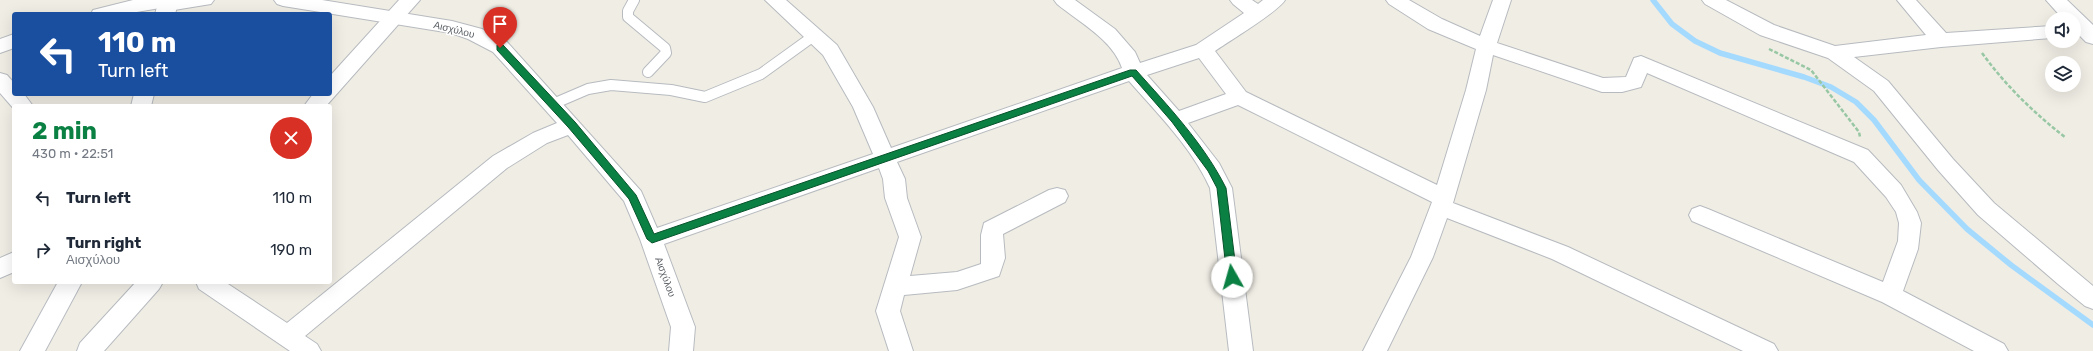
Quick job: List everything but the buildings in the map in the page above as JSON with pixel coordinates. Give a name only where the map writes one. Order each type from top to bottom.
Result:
[{"type":"street","points":[[108,12],[128,7],[168,5],[205,0]]},
{"type":"street","name":"Αισχύλου","points":[[283,0],[452,27],[489,40],[500,48],[572,124],[633,197],[652,239],[683,327],[681,351]]},
{"type":"street","points":[[332,87],[410,0]]},
{"type":"street","points":[[779,5],[802,0]]},
{"type":"street","points":[[1064,0],[1108,34],[1128,57],[1133,72],[1175,120],[1212,169],[1221,188],[1241,351]]},
{"type":"street","points":[[1238,0],[1258,12]]},
{"type":"street","points":[[652,239],[1133,72],[1203,50],[1276,0]]},
{"type":"street","points":[[1395,0],[1435,24],[1486,46],[1602,85],[1622,85],[1634,82],[1641,63],[1861,156],[1891,187],[1908,218],[1910,233],[1890,295]]},
{"type":"street","points":[[1375,351],[1422,257],[1443,203],[1476,90],[1486,46],[1502,0]]},
{"type":"street","points":[[1711,0],[1767,30],[1835,53],[1881,86],[1961,182],[1986,208],[2015,235],[2093,299]]},
{"type":"street","points":[[1906,0],[1942,40]]},
{"type":"street","points":[[2056,0],[2086,31]]},
{"type":"street","points":[[779,5],[815,35],[830,50],[846,74],[863,107],[894,179],[896,198],[910,237],[897,286],[888,311],[901,351]]},
{"type":"street","points":[[1835,53],[1942,40],[1978,39],[2045,33]]},
{"type":"street","points":[[0,46],[12,42]]},
{"type":"street","points":[[1203,50],[1239,97],[1443,203],[1560,253],[1766,351]]},
{"type":"street","points":[[0,80],[12,94]]},
{"type":"street","points":[[14,96],[21,104]]},
{"type":"street","points":[[316,104],[323,96]]},
{"type":"street","points":[[1175,120],[1239,97]]},
{"type":"street","points":[[288,336],[500,162],[540,138],[572,124]]},
{"type":"street","points":[[897,286],[942,285],[976,277],[991,270],[995,257],[991,240],[992,229],[1057,196]]},
{"type":"street","points":[[1700,215],[1890,295],[1996,351]]},
{"type":"street","points":[[0,269],[12,262]]},
{"type":"street","points":[[32,351],[69,284]]},
{"type":"street","points":[[89,351],[149,284]]},
{"type":"street","points":[[210,284],[309,351]]},
{"type":"lane","points":[[634,0],[628,11],[628,17],[665,48],[666,53],[648,72]]},
{"type":"lane","points":[[554,104],[588,89],[611,85],[658,88],[705,97],[761,74],[815,35]]},
{"type":"path","points":[[1978,39],[1982,52],[2000,78],[2033,112],[2066,138]]},
{"type":"path","points":[[1762,46],[1811,70],[1859,132],[1861,156]]},
{"type":"waterway","points":[[1653,0],[1672,24],[1695,41],[1720,53],[1804,77],[1831,87],[1856,102],[1874,120],[1919,180],[1967,229],[2011,265],[2093,325]]},
{"type":"route","points":[[500,48],[572,124],[633,197],[652,239],[1133,72],[1175,120],[1212,169],[1221,188],[1232,277]]}]
